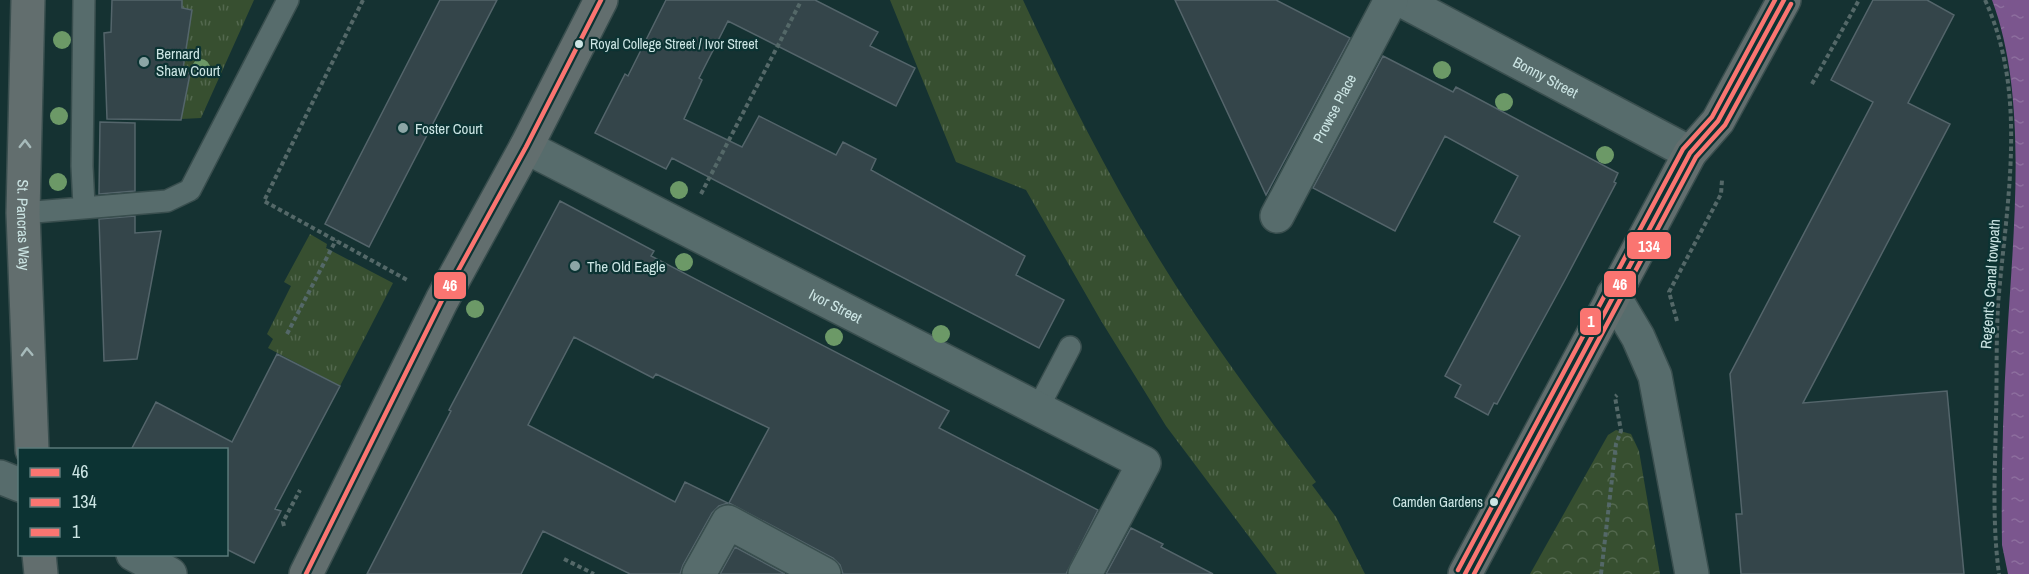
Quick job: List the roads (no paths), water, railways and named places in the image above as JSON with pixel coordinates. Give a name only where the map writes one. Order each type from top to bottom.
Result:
[{"type":"main road","name":"St. Pancras Way","points":[[28,0],[23,213],[32,448]]},
{"type":"main road","points":[[306,574],[442,300],[526,147],[601,0]]},
{"type":"main road","points":[[1465,574],[1690,153],[1718,121],[1784,0]]},
{"type":"main road","points":[[39,556],[41,574]]},
{"type":"street","name":"Prowse Place","points":[[1277,216],[1392,0]]},
{"type":"street","name":"Bonny Street","points":[[1421,5],[1690,153]]},
{"type":"street","name":"Ivor Street","points":[[526,147],[1144,463],[1085,574]]},
{"type":"street","points":[[1613,296],[1638,337],[1655,376],[1692,574]]},
{"type":"street","points":[[699,574],[728,522],[824,574]]},
{"type":"street","points":[[135,556],[170,574]]},
{"type":"lane","points":[[84,0],[84,206]]},
{"type":"lane","points":[[23,213],[84,206],[167,201],[190,190],[288,0]]},
{"type":"lane","points":[[1038,408],[1070,347]]},
{"type":"water","points":[[1992,0],[2029,0],[2029,574],[2008,574],[2002,545],[2003,417],[2016,167],[2011,80],[2004,38]]},
{"type":"place","name":"Royal College Street / Ivor Street","points":[[579,44]]},
{"type":"place","name":"Bernard Shaw Court","points":[[144,62]]},
{"type":"place","name":"Foster Court","points":[[403,128]]},
{"type":"place","name":"The Old Eagle","points":[[575,266]]},
{"type":"place","name":"Camden Gardens","points":[[1494,502]]}]
